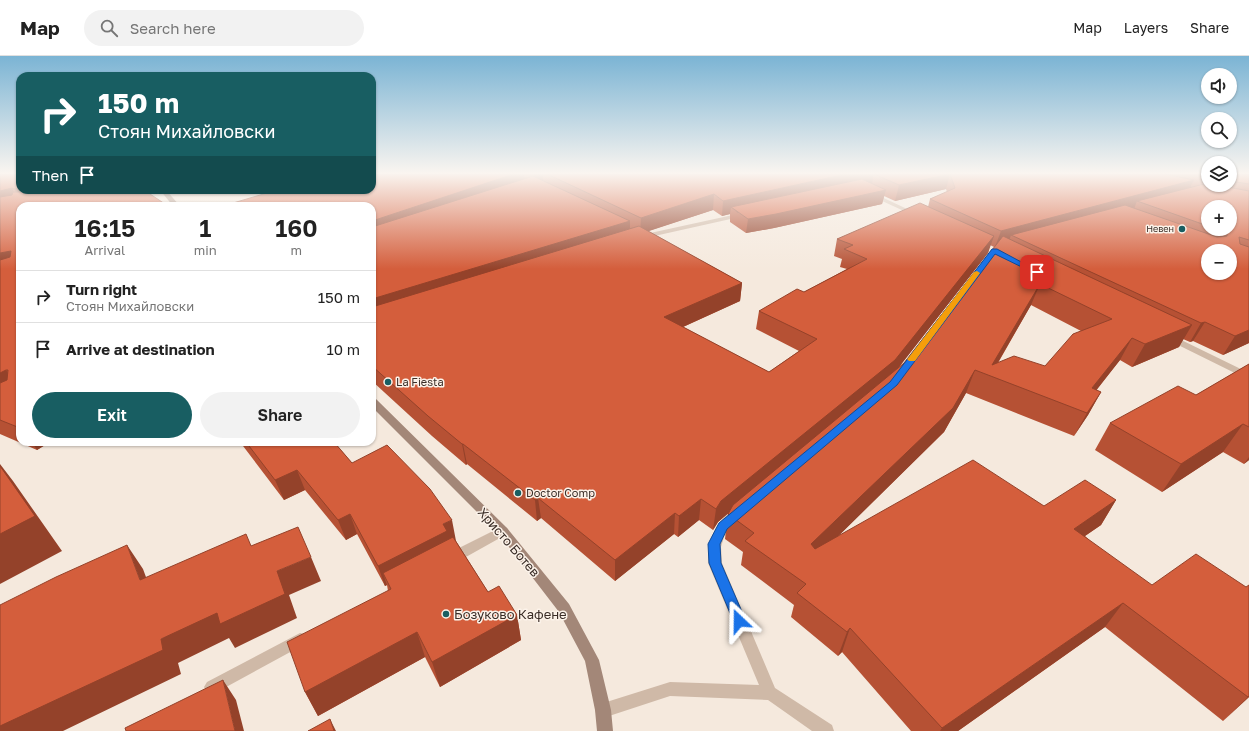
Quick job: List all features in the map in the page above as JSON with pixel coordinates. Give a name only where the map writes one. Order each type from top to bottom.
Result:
[{"type":"main road","name":"Христо Ботев","points":[[376,406],[503,531],[564,608],[592,660],[603,710],[605,731]]},
{"type":"street","points":[[901,206],[924,218]]},
{"type":"street","points":[[635,237],[746,214]]},
{"type":"street","points":[[1164,335],[1249,377]]},
{"type":"street","points":[[748,506],[723,526],[714,544],[715,563],[770,693]]},
{"type":"street","points":[[440,565],[503,531]]},
{"type":"street","points":[[200,693],[313,633]]},
{"type":"street","points":[[603,710],[670,689],[770,693],[826,731]]},
{"type":"building","points":[[0,206],[16,206],[16,426],[0,420],[0,383],[7,380],[8,370],[0,373],[0,260],[10,257],[11,251],[0,253]]},
{"type":"building","points":[[376,206],[419,206],[376,220]]},
{"type":"building","points":[[440,206],[597,206],[630,221],[376,298],[376,226]]},
{"type":"building","points":[[614,206],[679,206],[641,218]]},
{"type":"building","points":[[738,206],[815,206],[748,219],[731,207]]},
{"type":"building","points":[[914,206],[926,206],[994,236],[895,360],[721,501],[716,509],[701,499],[679,516],[675,513],[615,560],[538,498],[535,500],[462,444],[376,370],[376,306],[639,226],[742,283],[664,317],[769,372],[817,339],[759,311],[797,289],[804,292],[867,259],[844,249],[853,245],[837,239]]},
{"type":"building","points":[[944,206],[1098,206],[1001,231]]},
{"type":"building","points":[[1126,206],[1201,231],[1201,236],[1237,236],[1237,206],[1249,206],[1249,240],[1239,237],[1240,244],[1249,247],[1249,330],[1235,336],[1205,322],[1201,323],[1011,235]]},
{"type":"building","points":[[1150,206],[1201,206],[1201,224]]},
{"type":"building","points":[[1003,236],[1192,325],[1145,344],[1132,338],[1092,388],[1101,392],[1087,413],[975,370],[953,408],[811,544],[815,549],[973,460],[1044,506],[1085,480],[1116,500],[1074,529],[1152,585],[1196,554],[1246,587],[1249,585],[1249,696],[1248,697],[1123,603],[942,728],[850,628],[847,632],[797,593],[806,584],[745,541],[754,533],[728,514],[733,505],[904,363]],"holes":[[[1040,284],[1112,319],[1073,334],[1045,366],[1014,356],[992,365]]]},
{"type":"building","points":[[1249,364],[1249,427],[1243,424],[1181,464],[1110,423],[1178,386],[1196,395]]},
{"type":"building","points":[[387,445],[430,489],[452,520],[443,524],[447,531],[378,566],[350,514],[338,520],[297,470],[275,480],[249,446],[337,446],[352,463]]},
{"type":"building","points":[[0,466],[35,516],[0,534]]},
{"type":"building","points":[[298,527],[311,557],[277,571],[285,594],[220,624],[217,613],[161,639],[163,650],[0,726],[0,605],[56,577],[127,545],[140,580],[246,534],[251,546]]},
{"type":"building","points":[[453,537],[488,592],[499,586],[517,615],[432,662],[417,632],[305,692],[287,642],[391,589],[383,573]]},
{"type":"building","points":[[223,680],[235,731],[126,731],[125,728]]},
{"type":"building","points":[[330,719],[334,731],[308,731]]},
{"type":"slow traffic","points":[[912,359],[977,273]]},
{"type":"place","name":"Невен","points":[[1182,229]]},
{"type":"place","name":"La Fiesta","points":[[388,382]]},
{"type":"place","name":"Doctor Comp","points":[[518,493]]},
{"type":"place","name":"Бозуково Кафене","points":[[446,614]]},
{"type":"route","points":[[739,621],[715,563],[714,544],[723,526],[893,384],[994,251],[1037,272]]}]
